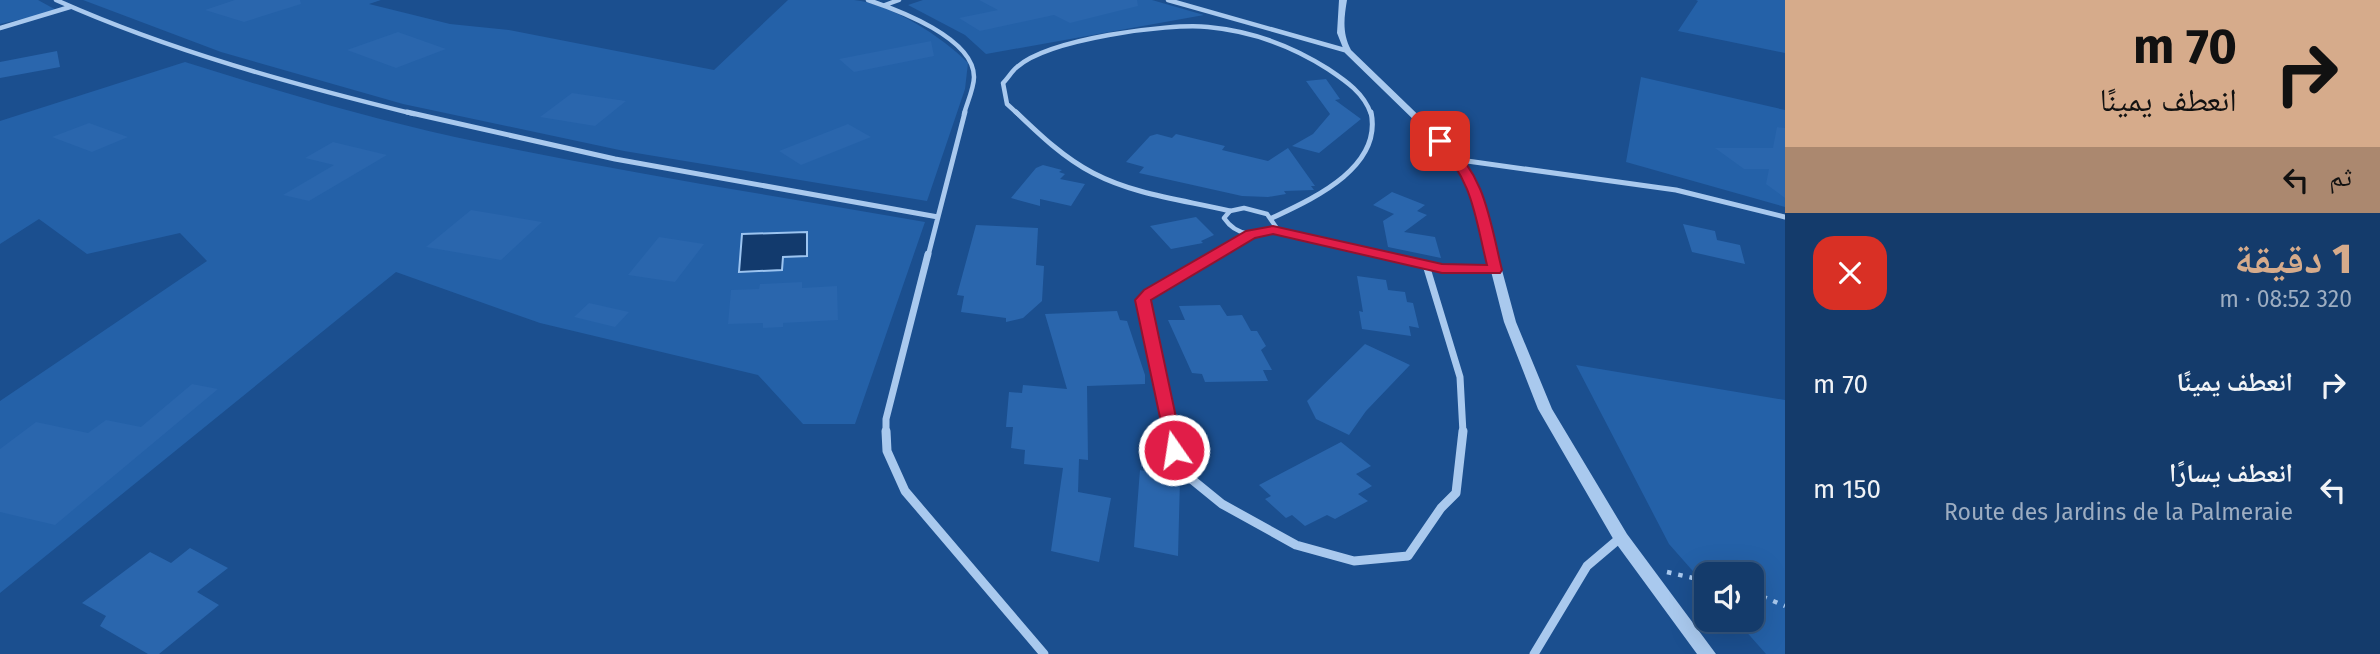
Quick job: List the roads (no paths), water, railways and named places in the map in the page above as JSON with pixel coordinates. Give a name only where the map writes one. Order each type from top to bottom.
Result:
[{"type":"street","points":[[56,0],[198,55],[402,114],[653,167],[938,217]]},
{"type":"street","points":[[868,0],[885,5],[958,46],[971,60],[973,69],[970,95],[886,419],[887,451],[905,491],[1044,654]]},
{"type":"street","points":[[885,5],[900,0]]},
{"type":"street","points":[[1168,0],[1348,51]]},
{"type":"street","points":[[1343,0],[1340,29],[1342,43],[1460,160],[1475,188],[1510,322],[1545,409],[1621,538],[1707,654]]},
{"type":"street","points":[[0,28],[71,7]]},
{"type":"street","points":[[1230,211],[1138,190],[1093,173],[1061,151],[1007,104],[1002,92],[1007,79],[1029,59],[1046,50],[1163,29],[1202,27],[1234,31],[1268,40],[1307,56],[1343,79],[1363,97],[1374,127],[1367,150],[1331,187],[1272,218]]},
{"type":"street","points":[[1460,160],[1676,190],[1785,217]]},
{"type":"street","points":[[1273,230],[1442,269],[1495,270]]},
{"type":"street","points":[[1251,234],[1149,293],[1143,300],[1179,468],[1222,504],[1296,545],[1354,561],[1408,556],[1441,508],[1456,493],[1463,440],[1460,377],[1426,265]]},
{"type":"street","points":[[1534,654],[1587,566],[1604,548],[1621,538]]},
{"type":"lane","points":[[1252,209],[1272,218],[1276,227],[1273,230],[1251,234],[1235,230],[1225,222],[1226,214],[1230,211],[1252,209]]}]
